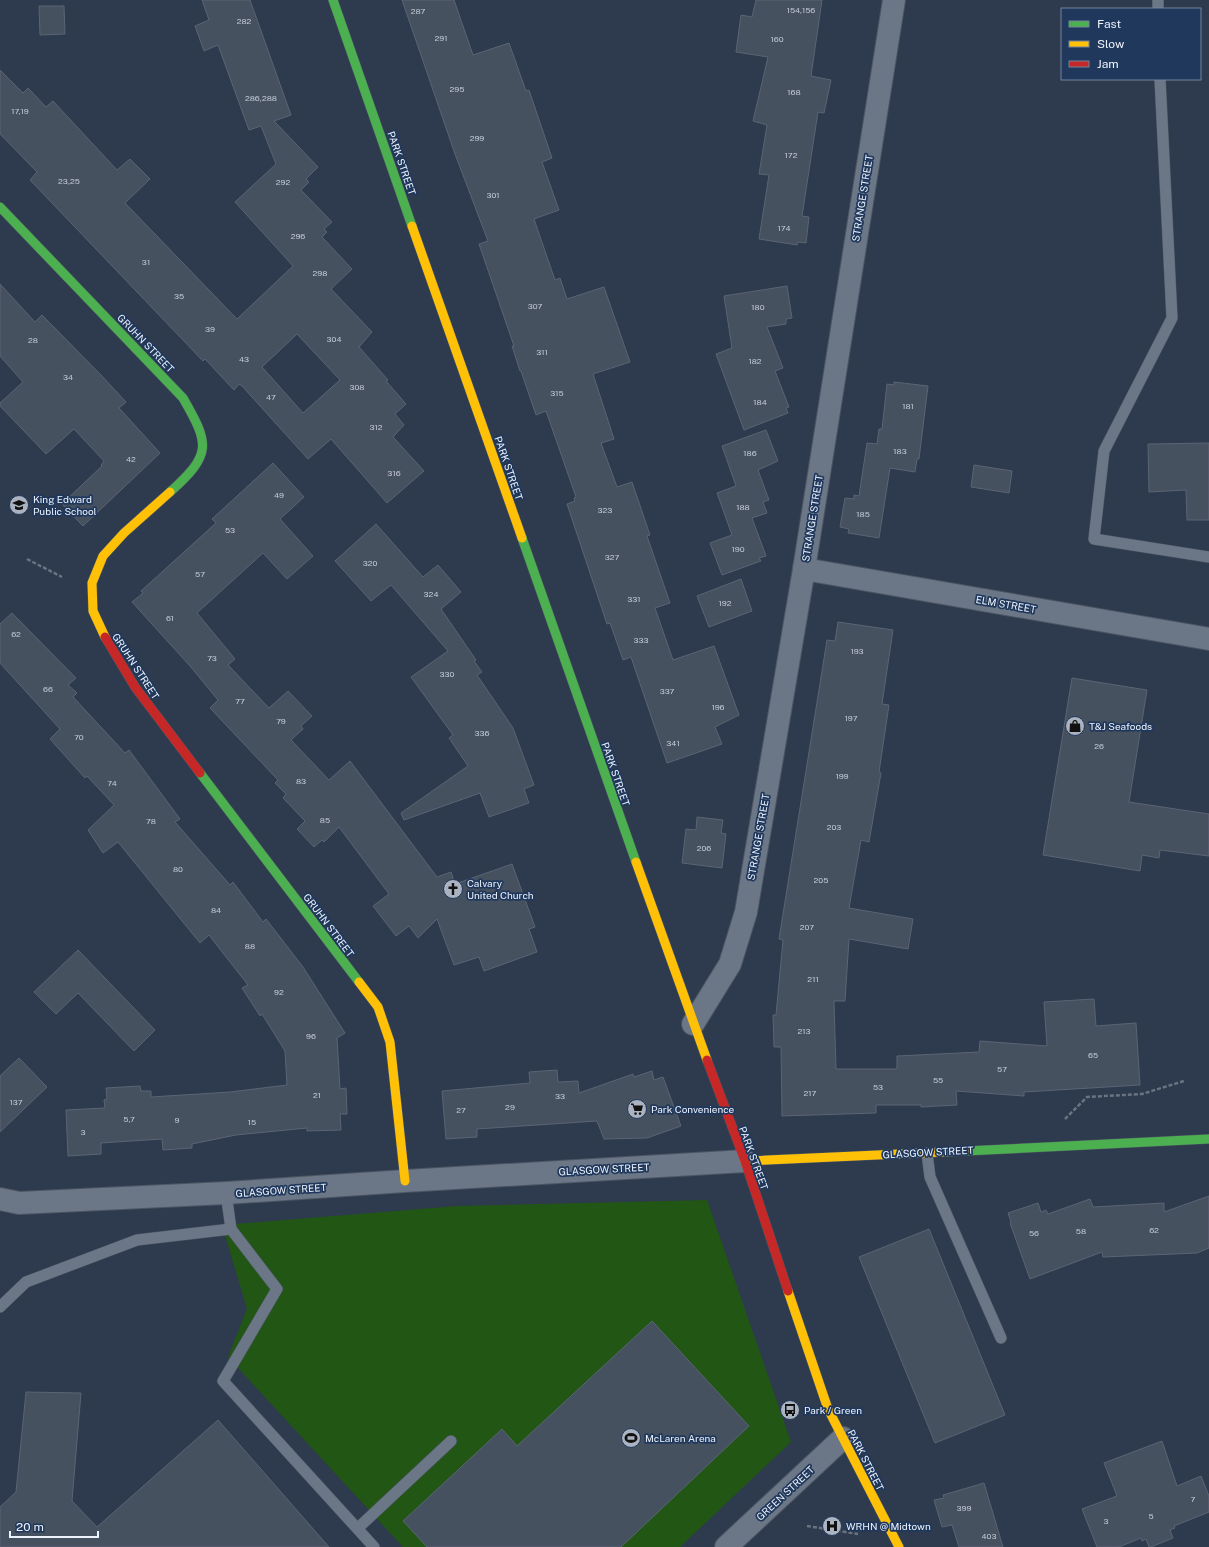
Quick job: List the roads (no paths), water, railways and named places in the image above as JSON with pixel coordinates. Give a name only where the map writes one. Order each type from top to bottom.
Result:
[{"type":"street","name":"PARK STREET","points":[[333,0],[693,1024],[744,1161],[828,1409],[899,1547]]},
{"type":"street","name":"STRANGE STREET","points":[[693,1024],[730,964],[746,912],[804,569],[894,0]]},
{"type":"street","name":"GRUHN STREET","points":[[0,207],[183,398],[196,421],[203,441],[201,458],[191,473],[124,533],[103,556],[92,583],[93,611],[107,641],[134,686],[378,1007],[390,1042],[405,1181]]},
{"type":"street","name":"ELM STREET","points":[[804,569],[1209,639]]},
{"type":"street","name":"GLASGOW STREET","points":[[0,1199],[19,1203],[226,1194],[405,1181],[744,1161],[1209,1139]]},
{"type":"street","name":"GREEN STREET","points":[[726,1547],[843,1438]]},
{"type":"lane","points":[[1160,80],[1172,318],[1104,451],[1094,539],[1209,557]]},
{"type":"lane","points":[[927,1153],[930,1177],[1001,1338]]},
{"type":"lane","points":[[226,1194],[231,1229],[277,1289],[223,1381],[374,1547]]},
{"type":"lane","points":[[0,1307],[26,1282],[137,1240],[231,1229]]},
{"type":"lane","points":[[358,1528],[451,1441]]},
{"type":"place","name":"King Edward Public School","points":[[19,505]]},
{"type":"place","name":"T&J Seafoods","points":[[1075,726]]},
{"type":"place","name":"Calvary United Church","points":[[453,889]]},
{"type":"place","name":"Park Convenience","points":[[637,1109]]},
{"type":"place","name":"Park / Green","points":[[790,1410]]},
{"type":"place","name":"McLaren Arena","points":[[631,1438]]},
{"type":"place","name":"WRHN @ Midtown","points":[[832,1526]]}]
